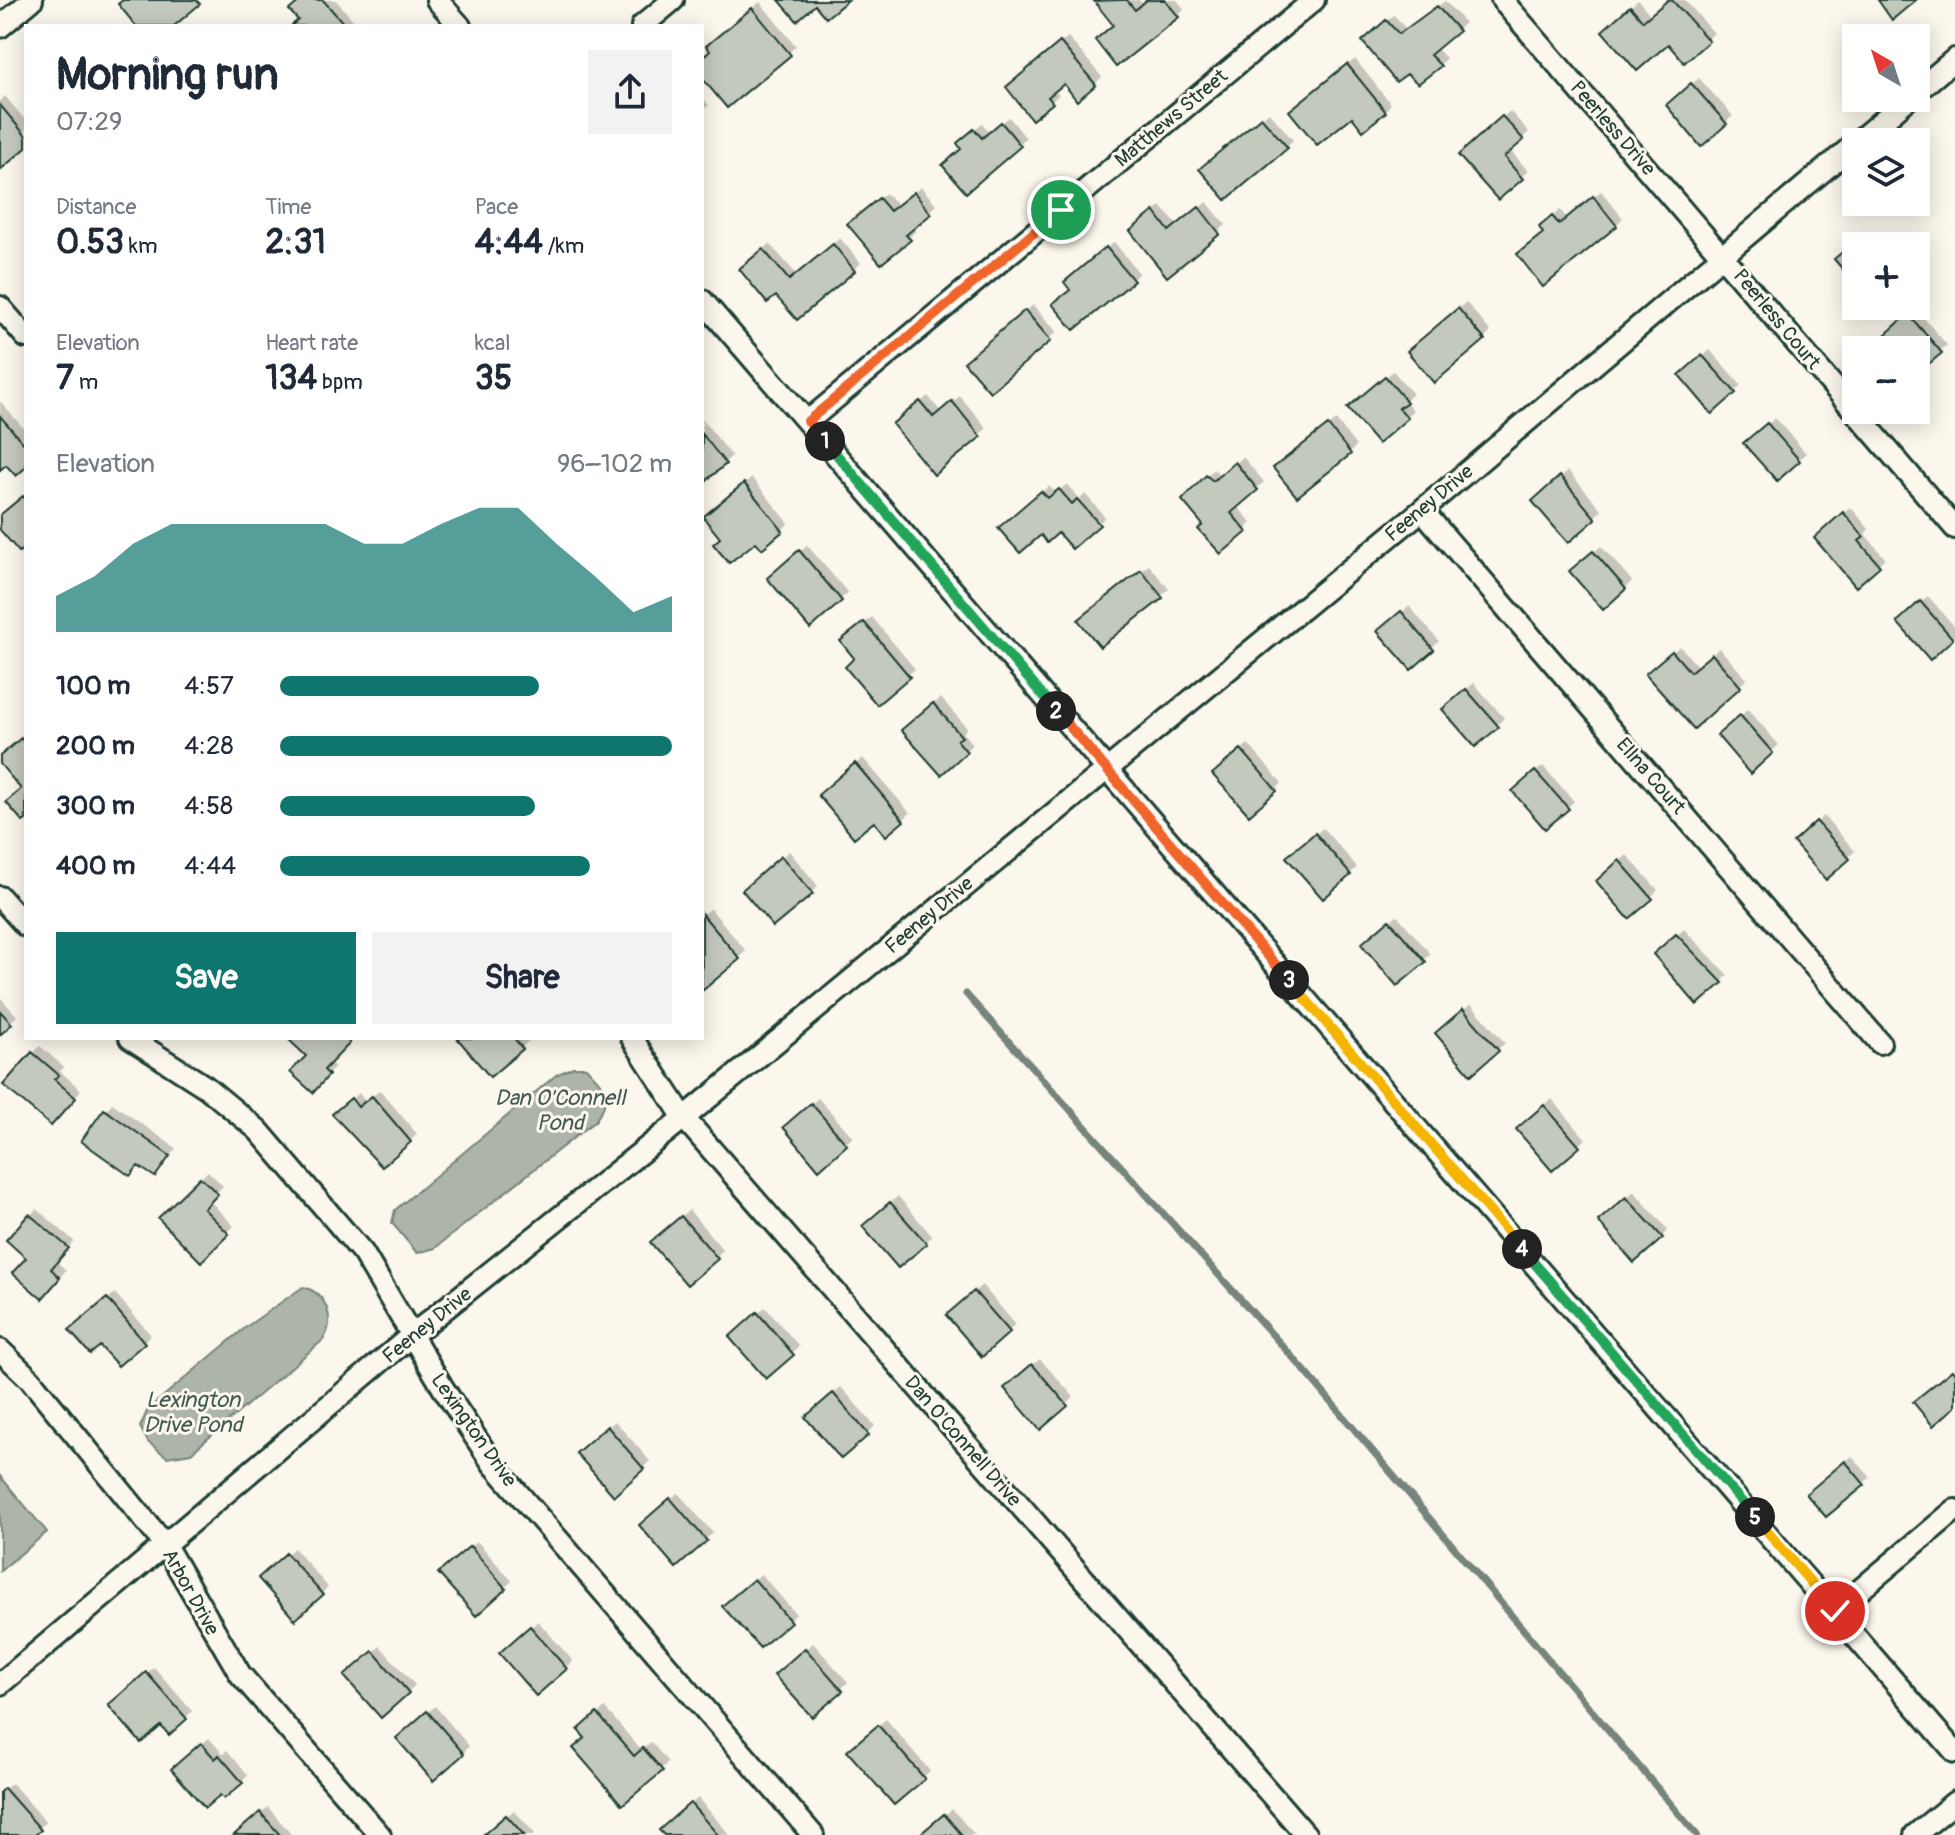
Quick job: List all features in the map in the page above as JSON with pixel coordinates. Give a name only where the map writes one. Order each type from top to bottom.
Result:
[{"type":"street","points":[[0,27],[32,0]]},
{"type":"street","points":[[437,0],[458,24]]},
{"type":"street","points":[[644,24],[673,0]]},
{"type":"street","name":"Matthews Street","points":[[808,421],[1314,0]]},
{"type":"street","name":"Peerless Drive","points":[[1502,0],[1724,256]]},
{"type":"street","points":[[1930,80],[1955,59]]},
{"type":"street","name":"Feeney Drive","points":[[1874,128],[1893,112]]},
{"type":"street","name":"Feeney Drive","points":[[0,1684],[412,1335],[684,1118],[1422,510],[1842,156]]},
{"type":"street","name":"Peerless Court","points":[[1724,256],[1955,528]]},
{"type":"street","points":[[704,302],[1955,1752]]},
{"type":"street","points":[[0,307],[24,335]]},
{"type":"street","name":"Ellna Court","points":[[1422,510],[1880,1043]]},
{"type":"street","points":[[0,897],[24,924]]},
{"type":"street","name":"Lexington Drive","points":[[133,1040],[206,1087],[258,1130],[363,1253],[493,1464],[813,1835]]},
{"type":"street","name":"Dan O'Connell Drive","points":[[633,1040],[684,1118],[1306,1835]]},
{"type":"street","name":"Arbor Drive","points":[[0,1350],[30,1379],[165,1545],[240,1674],[380,1835]]},
{"type":"street","points":[[1835,1611],[1955,1510]]},
{"type":"street","points":[[1915,1835],[1955,1802]]},
{"type":"water","name":"Dan O'Connell Pond","points":[[573,1067],[586,1067],[605,1088],[604,1106],[596,1120],[435,1248],[417,1253],[392,1223],[395,1210],[556,1075]]},
{"type":"water","name":"Lexington Drive Pond","points":[[303,1287],[318,1295],[327,1308],[329,1324],[323,1340],[191,1453],[167,1457],[148,1442],[140,1427],[148,1409],[246,1327]]},
{"type":"water","points":[[0,1476],[47,1532],[0,1571]]},
{"type":"building","points":[[123,0],[196,0],[200,4],[176,24],[134,24],[118,4]]},
{"type":"building","points":[[301,0],[323,0],[344,24],[293,24],[298,20],[289,10]]},
{"type":"building","points":[[779,0],[848,0],[826,18],[815,5],[797,21]]},
{"type":"building","points":[[1127,0],[1135,10],[1147,0],[1165,0],[1179,17],[1116,67],[1095,40],[1113,25],[1094,1]]},
{"type":"building","points":[[1672,0],[1709,41],[1684,63],[1668,44],[1637,71],[1602,31],[1630,6],[1643,21]]},
{"type":"building","points":[[1878,0],[1916,0],[1892,20]]},
{"type":"building","points":[[1437,6],[1459,31],[1430,55],[1441,66],[1418,84],[1407,74],[1396,82],[1362,41],[1386,20],[1399,34]]},
{"type":"building","points":[[752,8],[791,55],[727,108],[704,80],[704,56],[710,51],[706,46]]},
{"type":"building","points":[[1060,42],[1096,85],[1077,101],[1064,84],[1048,97],[1053,103],[1032,120],[1006,87]]},
{"type":"building","points":[[1347,64],[1386,112],[1363,131],[1352,117],[1317,145],[1289,111]]},
{"type":"building","points":[[1691,83],[1727,124],[1701,147],[1666,105]]},
{"type":"building","points":[[0,105],[24,134],[24,150],[0,170]]},
{"type":"building","points":[[1502,116],[1524,140],[1504,157],[1523,179],[1498,200],[1458,155]]},
{"type":"building","points":[[1261,117],[1288,148],[1226,200],[1199,169]]},
{"type":"building","points":[[1001,122],[1021,146],[966,193],[942,165],[961,149],[957,143],[974,129],[982,138]]},
{"type":"building","points":[[914,192],[931,214],[906,235],[911,240],[881,264],[847,224],[879,198],[890,211]]},
{"type":"building","points":[[1593,196],[1617,226],[1543,287],[1517,254],[1543,233],[1539,227],[1552,216],[1559,224]]},
{"type":"building","points":[[1199,207],[1220,234],[1167,277],[1130,231],[1154,211],[1169,231]]},
{"type":"building","points":[[833,244],[855,271],[797,320],[776,296],[767,303],[739,269],[763,249],[789,280]]},
{"type":"building","points":[[1106,247],[1134,281],[1074,330],[1052,304],[1070,290],[1064,282]]},
{"type":"building","points":[[1842,252],[1842,268],[1834,259]]},
{"type":"building","points":[[1458,308],[1485,340],[1434,383],[1407,351]]},
{"type":"building","points":[[1025,310],[1051,341],[990,392],[964,362]]},
{"type":"building","points":[[1901,320],[1913,320],[1927,336],[1886,336]]},
{"type":"building","points":[[1930,339],[1942,353],[1930,363]]},
{"type":"building","points":[[1702,355],[1736,393],[1712,414],[1679,375]]},
{"type":"building","points":[[1385,376],[1407,402],[1399,408],[1408,418],[1378,444],[1347,408]]},
{"type":"building","points":[[920,401],[933,417],[952,401],[981,437],[934,475],[892,424]]},
{"type":"building","points":[[0,416],[24,444],[24,469],[16,476],[6,465],[0,470]]},
{"type":"building","points":[[1767,423],[1800,461],[1777,481],[1743,443]]},
{"type":"building","points":[[1328,425],[1351,454],[1297,497],[1273,468]]},
{"type":"building","points":[[704,436],[726,464],[704,482]]},
{"type":"building","points":[[1235,462],[1258,490],[1231,513],[1247,532],[1221,554],[1198,529],[1203,525],[1182,500],[1206,475],[1213,481]]},
{"type":"building","points":[[1560,476],[1596,519],[1568,543],[1532,501]]},
{"type":"building","points":[[744,483],[783,531],[762,549],[756,542],[729,563],[713,544],[720,538],[704,516]]},
{"type":"building","points":[[1059,489],[1072,504],[1077,499],[1100,525],[1072,549],[1058,533],[1047,543],[1041,535],[1020,553],[998,528],[1041,491],[1048,498]]},
{"type":"building","points":[[23,496],[24,548],[19,552],[0,530],[0,515]]},
{"type":"building","points":[[1843,512],[1864,537],[1859,541],[1880,566],[1856,587],[1814,538]]},
{"type":"building","points":[[799,550],[842,601],[810,629],[767,578]]},
{"type":"building","points":[[1593,551],[1626,589],[1603,610],[1569,571]]},
{"type":"building","points":[[1141,570],[1163,598],[1100,647],[1078,620]]},
{"type":"building","points":[[1920,601],[1953,639],[1930,660],[1897,622]]},
{"type":"building","points":[[1401,611],[1434,650],[1411,670],[1377,631]]},
{"type":"building","points":[[864,622],[910,677],[877,705],[845,667],[854,658],[840,641]]},
{"type":"building","points":[[1672,651],[1690,672],[1712,654],[1741,687],[1694,729],[1645,674]]},
{"type":"building","points":[[1466,689],[1499,727],[1475,747],[1442,709]]},
{"type":"building","points":[[933,703],[962,737],[957,740],[967,752],[941,775],[901,730]]},
{"type":"building","points":[[1740,715],[1773,753],[1750,774],[1717,735]]},
{"type":"building","points":[[21,738],[24,742],[23,822],[6,802],[21,789],[0,764],[0,756]]},
{"type":"building","points":[[1241,749],[1277,791],[1249,815],[1212,774]]},
{"type":"building","points":[[855,763],[904,821],[886,836],[874,822],[854,838],[818,795]]},
{"type":"building","points":[[1535,771],[1569,809],[1545,829],[1512,791]]},
{"type":"building","points":[[1816,821],[1850,859],[1826,880],[1793,842]]},
{"type":"building","points":[[1315,833],[1351,875],[1323,899],[1286,857]]},
{"type":"building","points":[[781,856],[813,894],[773,927],[742,890]]},
{"type":"building","points":[[1619,860],[1653,899],[1629,919],[1596,881]]},
{"type":"building","points":[[704,916],[740,959],[704,989]]},
{"type":"building","points":[[1389,920],[1426,962],[1397,986],[1361,944]]},
{"type":"building","points":[[1676,934],[1723,983],[1697,1005],[1653,954]]},
{"type":"building","points":[[1463,1009],[1499,1051],[1471,1075],[1435,1033]]},
{"type":"building","points":[[0,1011],[12,1024],[0,1035]]},
{"type":"building","points":[[289,1040],[346,1040],[350,1043],[324,1070],[329,1075],[313,1093],[290,1072],[306,1056]]},
{"type":"building","points":[[459,1040],[516,1040],[523,1049],[490,1077]]},
{"type":"building","points":[[32,1052],[59,1075],[54,1079],[76,1098],[51,1126],[3,1085]]},
{"type":"building","points":[[372,1096],[411,1142],[382,1167],[332,1114],[351,1098],[358,1107]]},
{"type":"building","points":[[811,1103],[847,1145],[819,1170],[783,1127]]},
{"type":"building","points":[[1544,1105],[1580,1147],[1552,1171],[1516,1129]]},
{"type":"building","points":[[104,1109],[170,1156],[155,1177],[138,1166],[130,1176],[81,1141]]},
{"type":"building","points":[[200,1177],[218,1194],[204,1209],[229,1234],[201,1262],[158,1218]]},
{"type":"building","points":[[1626,1197],[1663,1238],[1634,1263],[1598,1221]]},
{"type":"building","points":[[890,1202],[927,1244],[898,1268],[862,1226]]},
{"type":"building","points":[[29,1214],[69,1248],[51,1269],[60,1278],[42,1299],[12,1273],[26,1258],[6,1240]]},
{"type":"building","points":[[681,1216],[718,1259],[687,1285],[650,1242]]},
{"type":"building","points":[[974,1291],[1010,1332],[982,1357],[946,1315]]},
{"type":"building","points":[[107,1298],[145,1343],[118,1366],[100,1346],[90,1354],[69,1330]]},
{"type":"building","points":[[757,1312],[794,1355],[766,1379],[729,1337]]},
{"type":"building","points":[[1032,1364],[1068,1406],[1040,1430],[1004,1388]]},
{"type":"building","points":[[1952,1370],[1955,1374],[1955,1407],[1933,1426],[1913,1402]]},
{"type":"building","points":[[833,1393],[869,1435],[841,1459],[805,1417]]},
{"type":"building","points":[[607,1426],[644,1469],[614,1496],[576,1453]]},
{"type":"building","points":[[1845,1461],[1865,1485],[1826,1517],[1806,1494]]},
{"type":"building","points":[[670,1498],[707,1541],[676,1568],[639,1525]]},
{"type":"building","points":[[470,1546],[506,1589],[476,1616],[438,1573]]},
{"type":"building","points":[[286,1553],[323,1595],[295,1620],[258,1578]]},
{"type":"building","points":[[754,1579],[791,1622],[760,1648],[722,1606]]},
{"type":"building","points":[[530,1626],[567,1669],[536,1696],[499,1653]]},
{"type":"building","points":[[805,1648],[843,1691],[812,1717],[774,1675]]},
{"type":"building","points":[[373,1651],[409,1693],[381,1718],[344,1676]]},
{"type":"building","points":[[146,1672],[187,1719],[169,1735],[161,1726],[141,1743],[108,1705]]},
{"type":"building","points":[[427,1711],[464,1754],[433,1781],[396,1738]]},
{"type":"building","points":[[597,1713],[634,1756],[643,1748],[663,1771],[622,1805],[573,1748],[585,1738],[578,1730]]},
{"type":"building","points":[[878,1725],[925,1779],[894,1805],[847,1751]]},
{"type":"building","points":[[201,1743],[215,1759],[219,1755],[243,1783],[224,1799],[220,1795],[205,1808],[171,1769]]},
{"type":"building","points":[[4,1788],[41,1830],[35,1835],[0,1835],[0,1792]]},
{"type":"building","points":[[690,1803],[718,1835],[664,1835],[659,1830]]},
{"type":"building","points":[[260,1812],[280,1835],[234,1835]]},
{"type":"building","points":[[944,1814],[962,1835],[919,1835]]},
{"type":"building","points":[[506,1815],[524,1835],[483,1835]]},
{"type":"waterway","points":[[966,994],[1305,1371],[1697,1835]]},
{"type":"route","points":[[1061,210],[808,421],[1105,769],[1835,1611]]}]
